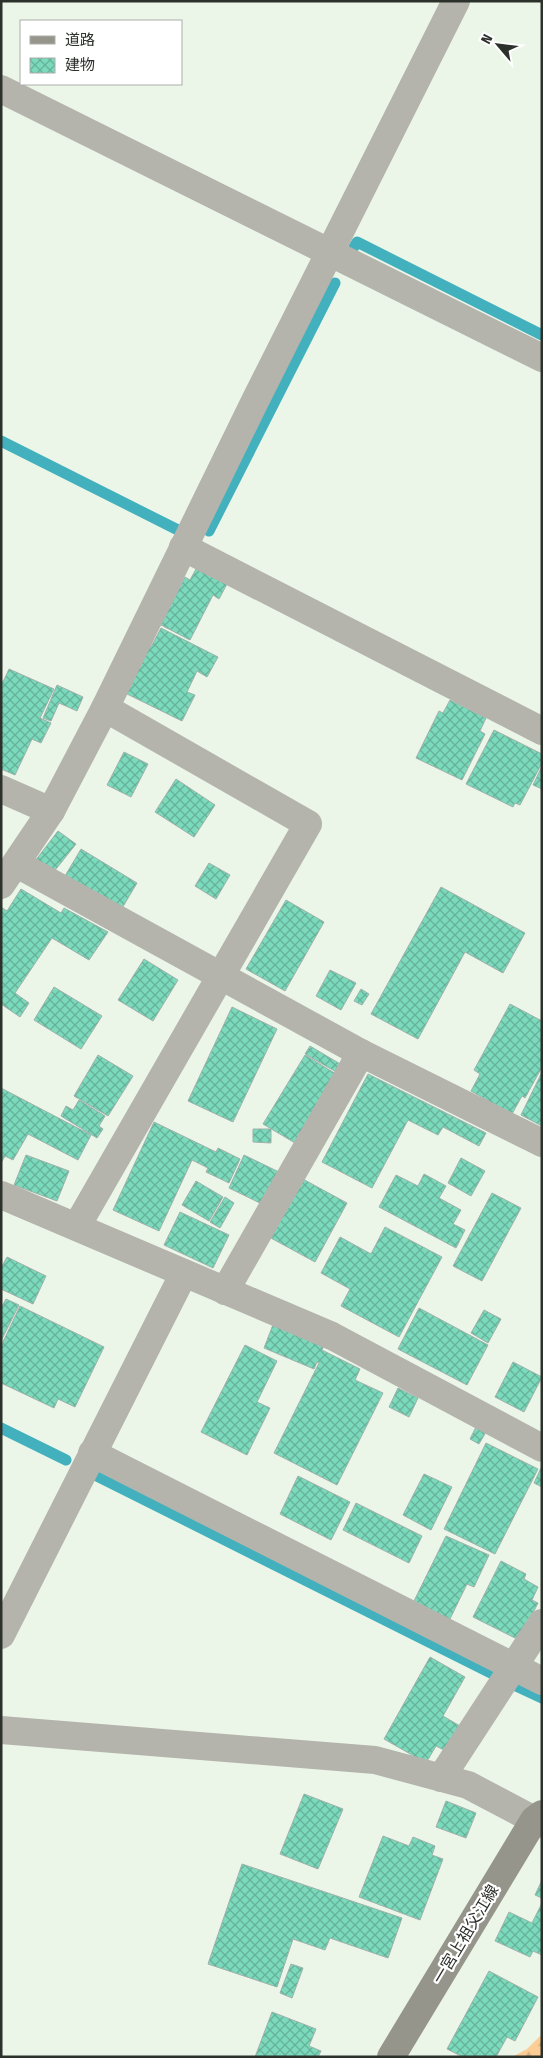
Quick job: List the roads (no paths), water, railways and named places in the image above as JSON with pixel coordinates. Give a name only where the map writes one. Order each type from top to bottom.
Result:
[{"type":"main road","name":"一宮上祖父江線","points":[[392,2057],[539,1819]]},
{"type":"street","points":[[456,1],[329,252],[105,708],[51,811],[9,875],[220,977],[361,1053],[542,1143]]},
{"type":"street","points":[[1,89],[542,358]]},
{"type":"street","points":[[183,547],[542,730]]},
{"type":"street","points":[[77,1226],[308,824],[105,708]]},
{"type":"street","points":[[1,788],[51,811]]},
{"type":"street","points":[[225,1291],[361,1053]]},
{"type":"street","points":[[1,1195],[332,1336],[542,1448]]},
{"type":"street","points":[[1,1634],[184,1273]]},
{"type":"street","points":[[92,1453],[542,1681]]},
{"type":"street","points":[[441,1778],[542,1623]]},
{"type":"street","points":[[1,1730],[375,1760],[468,1785],[539,1819]]},
{"type":"waterway","points":[[354,247],[357,242],[542,335]]},
{"type":"waterway","points":[[209,531],[335,283]]},
{"type":"waterway","points":[[1,441],[176,529]]},
{"type":"waterway","points":[[1,1428],[66,1460]]},
{"type":"waterway","points":[[95,1475],[493,1674]]},
{"type":"waterway","points":[[514,1685],[542,1698]]}]
